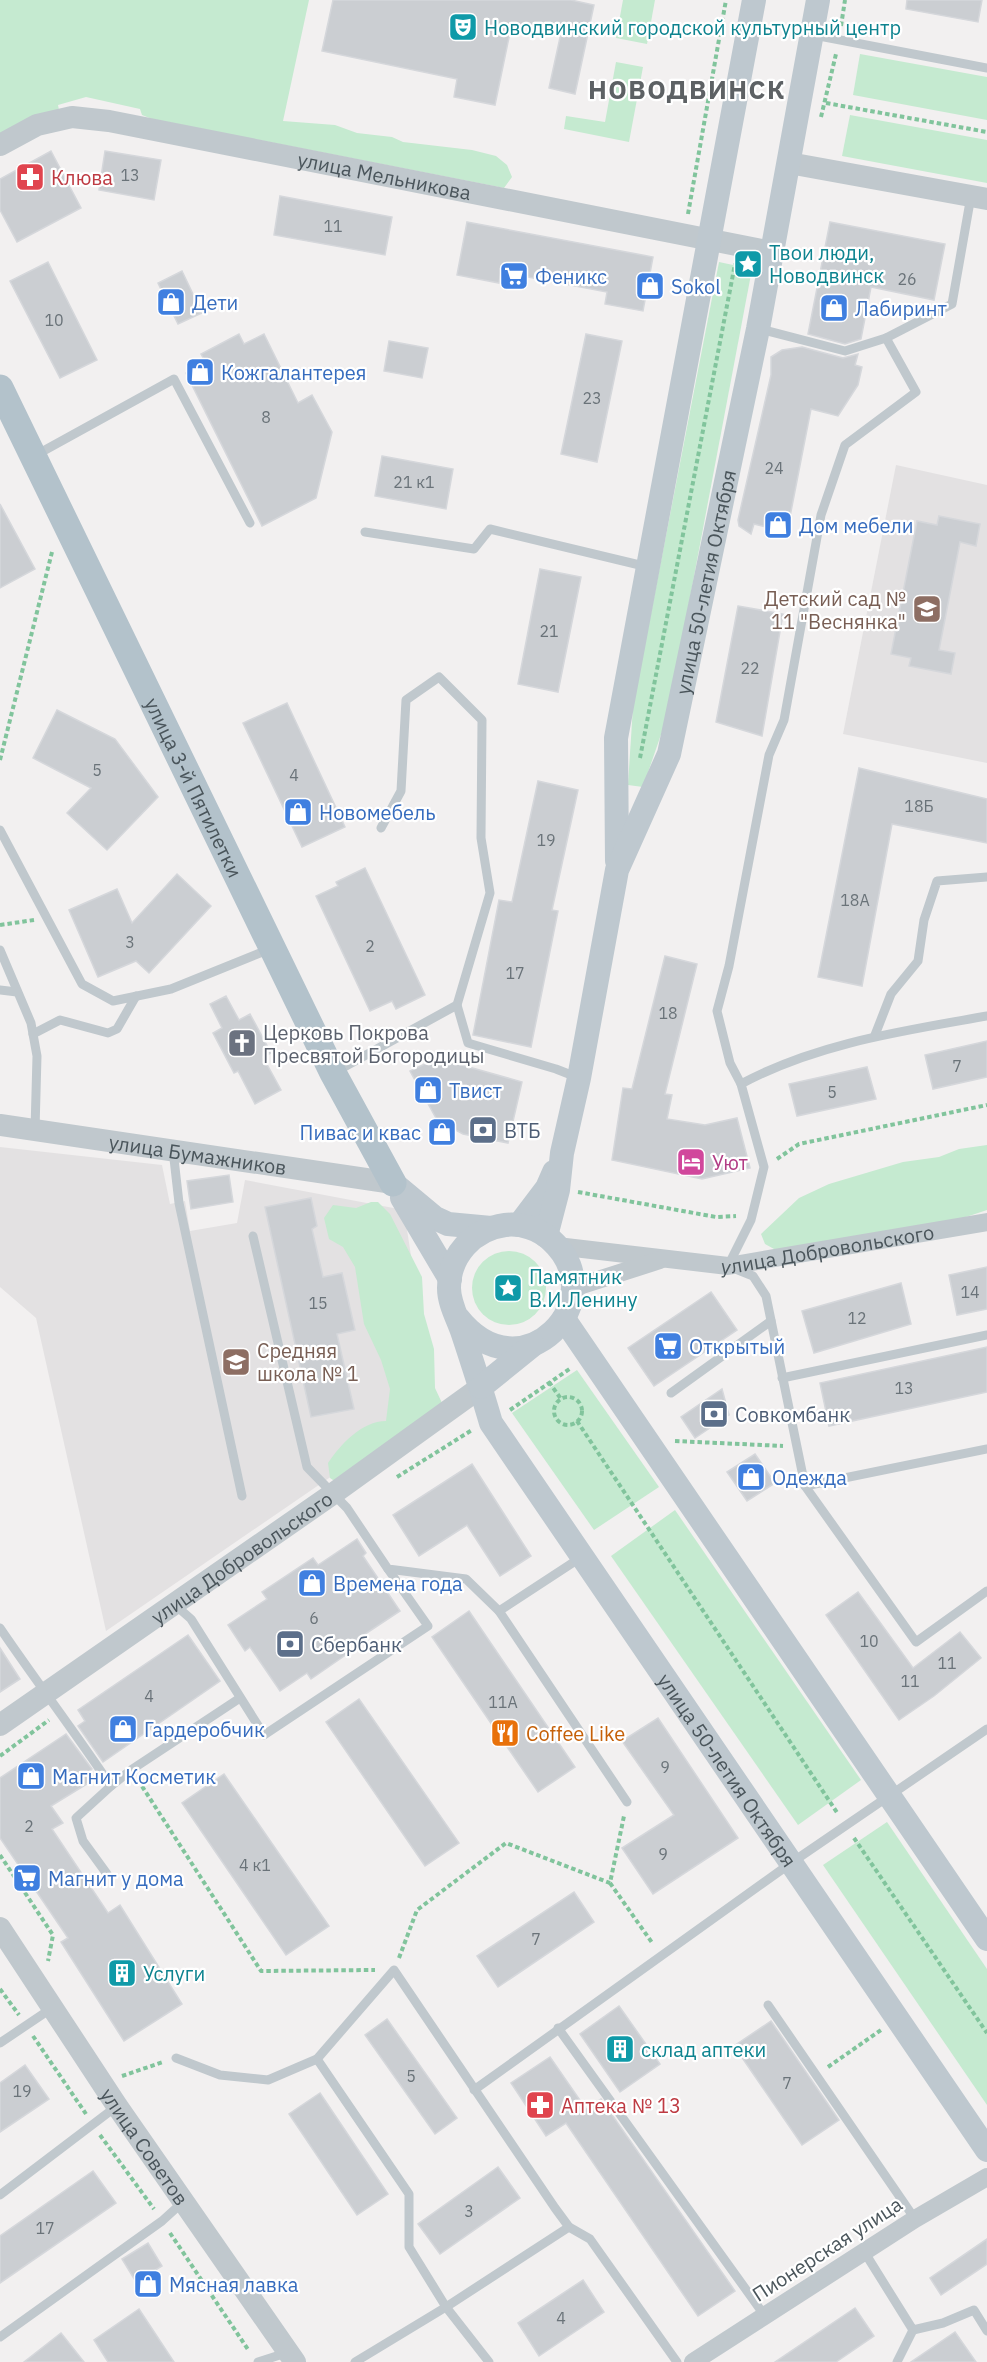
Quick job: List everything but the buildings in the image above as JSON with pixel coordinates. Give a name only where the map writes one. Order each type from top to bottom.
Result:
[{"type":"main road","points":[[617,870],[616,738],[754,0]]},
{"type":"main road","name":"улица 50-летия Октября","points":[[562,1153],[579,1078],[617,870],[669,754],[758,329],[818,0]]},
{"type":"main road","name":"улица 3-й Пятилетки","points":[[0,388],[9,428],[34,456],[38,469],[333,1073],[393,1183]]},
{"type":"main road","points":[[519,1225],[547,1188],[562,1153]]},
{"type":"main road","points":[[552,1241],[562,1153]]},
{"type":"main road","points":[[393,1183],[442,1221],[459,1226],[490,1228],[519,1225],[552,1241],[568,1264],[573,1288],[570,1305],[564,1319],[555,1331],[481,1386]]},
{"type":"main road","points":[[393,1183],[450,1279]]},
{"type":"main road","points":[[490,1228],[475,1237],[456,1258],[450,1279],[452,1304],[458,1318],[470,1333],[496,1347],[520,1348],[535,1344]]},
{"type":"main road","name":"улица 50-летия Октября","points":[[458,1318],[491,1423],[987,2150]]},
{"type":"main road","points":[[564,1319],[987,1939]]},
{"type":"street","name":"улица Мельникова","points":[[0,145],[37,125],[72,117],[110,121],[772,252]]},
{"type":"street","points":[[789,163],[979,197]]},
{"type":"street","name":"улица Бумажников","points":[[0,1125],[393,1183]]},
{"type":"street","name":"улица Добровольского","points":[[552,1241],[728,1266],[987,1222]]},
{"type":"street","points":[[573,1288],[668,1258]]},
{"type":"street","name":"улица Добровольского","points":[[0,1725],[334,1493],[481,1386]]},
{"type":"street","name":"улица Советов","points":[[0,1928],[52,2008],[122,2096],[184,2200],[292,2357]]},
{"type":"street","name":"Пионерская улица","points":[[693,2362],[865,2253],[915,2218],[987,2177]]},
{"type":"lane","points":[[812,35],[987,68]]},
{"type":"lane","points":[[758,329],[844,351],[886,338],[952,304],[979,197]]},
{"type":"lane","points":[[886,338],[916,392],[845,445],[821,515],[784,720],[769,755],[729,966],[717,1011],[730,1063],[741,1084],[764,1167],[751,1220],[728,1266],[753,1276],[766,1296],[805,1486],[916,1642],[987,1591]]},
{"type":"lane","points":[[34,456],[174,379],[250,523]]},
{"type":"lane","points":[[365,532],[474,549],[490,529],[648,567]]},
{"type":"lane","points":[[381,828],[400,791],[406,700],[439,677],[482,720],[481,838],[490,893],[457,1005],[468,1043],[579,1078]]},
{"type":"lane","points":[[0,830],[82,984],[113,1000],[171,989],[272,948]]},
{"type":"lane","points":[[875,1035],[891,994],[918,961],[924,920],[937,881],[987,877]]},
{"type":"lane","points":[[0,950],[33,1034],[37,1056],[35,1130]]},
{"type":"lane","points":[[0,990],[17,992]]},
{"type":"lane","points":[[33,1034],[60,1020],[108,1033],[117,1029],[136,996]]},
{"type":"lane","points":[[333,1073],[457,1005]]},
{"type":"lane","points":[[741,1084],[774,1066],[875,1035],[987,1016]]},
{"type":"lane","points":[[173,1150],[179,1203],[242,1496]]},
{"type":"lane","points":[[174,1604],[191,1619],[264,1735],[428,1626],[347,1508],[307,1467],[253,1236]]},
{"type":"lane","points":[[671,1393],[771,1321]]},
{"type":"lane","points":[[783,1378],[987,1335]]},
{"type":"lane","points":[[805,1486],[987,1449]]},
{"type":"lane","points":[[499,1611],[582,1556]]},
{"type":"lane","points":[[388,1569],[466,1579],[499,1611],[627,1802]]},
{"type":"lane","points":[[0,1628],[45,1695],[61,1711],[111,1786]]},
{"type":"lane","points":[[107,1874],[83,1841],[76,1818],[131,1770],[240,1698]]},
{"type":"lane","points":[[474,2090],[791,1863],[987,1729]]},
{"type":"lane","points":[[176,2058],[220,2074],[268,2080],[317,2059],[394,1970],[569,2227],[590,2239],[677,2362]]},
{"type":"lane","points":[[768,2005],[915,2218]]},
{"type":"lane","points":[[0,2043],[52,2008]]},
{"type":"lane","points":[[558,2028],[765,2316]]},
{"type":"lane","points":[[317,2059],[409,2194],[409,2247],[446,2307],[489,2362]]},
{"type":"lane","points":[[0,2195],[93,2125],[122,2096]]},
{"type":"lane","points":[[0,2337],[162,2221],[184,2200]]},
{"type":"lane","points":[[355,2362],[446,2307],[569,2227]]},
{"type":"lane","points":[[865,2253],[913,2330]]},
{"type":"lane","points":[[913,2330],[943,2323],[974,2310],[987,2331]]},
{"type":"lane","points":[[897,2362],[913,2330]]},
{"type":"lane","points":[[258,2362],[292,2357]]},
{"type":"path","points":[[684,234],[726,0]]},
{"type":"path","points":[[826,103],[987,132]]},
{"type":"path","points":[[639,766],[736,260]]},
{"type":"path","points":[[0,760],[54,545]]},
{"type":"path","points":[[0,925],[46,918]]},
{"type":"path","points":[[491,1423],[590,1356]]},
{"type":"path","points":[[549,1382],[561,1399]]},
{"type":"path","points":[[574,1398],[580,1405],[581,1413],[577,1421],[568,1425],[556,1419],[555,1406],[561,1399],[574,1398]]},
{"type":"path","points":[[577,1421],[846,1826],[987,2033]]},
{"type":"path","points":[[675,1441],[796,1447]]},
{"type":"path","points":[[131,1770],[261,1971],[394,1970],[417,1910],[506,1843],[610,1883],[661,1956]]},
{"type":"path","points":[[610,1883],[627,1802]]},
{"type":"path","points":[[0,1855],[53,1935],[46,1970]]},
{"type":"path","points":[[0,1989],[162,2221],[250,2353]]},
{"type":"path","points":[[815,2076],[882,2030]]},
{"type":"path","points":[[122,2096],[120,2077],[176,2058]]},
{"type":"shaded area","name":"Детский сад № 11 \"Веснянка\"","points":[[896,465],[987,485],[987,763],[843,734]]},
{"type":"shaded area","name":"Средняя школа № 1","points":[[0,1147],[162,1165],[170,1204],[185,1201],[190,1231],[237,1223],[245,1180],[404,1210],[434,1406],[106,1631],[36,1318],[0,1287]]},
{"type":"green space","points":[[0,0],[309,0],[283,121],[335,125],[357,133],[392,137],[403,142],[472,150],[496,156],[507,165],[512,177],[504,188],[152,119],[142,115],[140,109],[86,97],[58,105],[59,110],[0,135]]},
{"type":"green space","points":[[623,0],[655,0],[647,44],[616,38]]},
{"type":"green space","points":[[860,54],[987,77],[987,120],[853,95]]},
{"type":"green space","points":[[616,62],[643,67],[629,142],[564,129],[566,116],[605,122]]},
{"type":"green space","points":[[850,115],[987,140],[987,183],[842,156]]},
{"type":"green space","points":[[719,262],[752,269],[668,714],[643,787],[628,785],[633,706]]},
{"type":"green space","points":[[987,1145],[987,1210],[960,1219],[787,1249],[774,1249],[765,1244],[761,1234],[799,1198],[829,1184],[903,1162],[939,1157],[959,1149]]},
{"type":"green space","points":[[371,1202],[378,1202],[390,1214],[422,1277],[424,1314],[434,1349],[435,1388],[442,1403],[336,1482],[330,1478],[328,1463],[339,1448],[361,1429],[386,1421],[390,1389],[381,1360],[364,1324],[355,1267],[343,1247],[329,1239],[324,1218],[333,1205],[356,1208]]},
{"type":"green space","points":[[502,1251],[516,1251],[530,1257],[540,1267],[546,1281],[544,1302],[530,1319],[516,1325],[502,1325],[488,1319],[478,1309],[472,1295],[472,1281],[478,1267],[488,1257]]},
{"type":"green space","points":[[577,1370],[659,1487],[594,1530],[512,1413]]},
{"type":"green space","points":[[675,1510],[861,1780],[798,1825],[611,1556]]},
{"type":"green space","points":[[887,1822],[987,1969],[987,2105],[823,1865]]},
{"type":"place","name":"Новодвинский городской культурный центр","points":[[463,27]]},
{"type":"place","name":"Клюва","points":[[30,177]]},
{"type":"place","name":"Твои люди, Новодвинск","points":[[748,264]]},
{"type":"place","name":"Феникс","points":[[514,276]]},
{"type":"place","name":"Sokol","points":[[650,286]]},
{"type":"place","name":"Дети","points":[[171,302]]},
{"type":"place","name":"Лабиринт","points":[[834,308]]},
{"type":"place","name":"Кожгалантерея","points":[[200,372]]},
{"type":"place","name":"Дом мебели","points":[[778,525]]},
{"type":"place","name":"Детский сад № 11 \"Веснянка\"","points":[[927,609]]},
{"type":"place","name":"Новомебель","points":[[298,812]]},
{"type":"place","name":"Церковь Покрова Пресвятой Богородицы","points":[[242,1043]]},
{"type":"place","name":"Твист","points":[[428,1090]]},
{"type":"place","name":"ВТБ","points":[[483,1130]]},
{"type":"place","name":"Пивас и квас","points":[[442,1132]]},
{"type":"place","name":"Уют","points":[[691,1162]]},
{"type":"place","name":"Памятник В.И.Ленину","points":[[508,1288]]},
{"type":"place","name":"Открытый","points":[[668,1346]]},
{"type":"place","name":"Средняя школа № 1","points":[[236,1362]]},
{"type":"place","name":"Совкомбанк","points":[[714,1414]]},
{"type":"place","name":"Одежда","points":[[751,1477]]},
{"type":"place","name":"Времена года","points":[[312,1583]]},
{"type":"place","name":"Сбербанк","points":[[290,1644]]},
{"type":"place","name":"Гардеробчик","points":[[123,1729]]},
{"type":"place","name":"Coffee Like","points":[[505,1733]]},
{"type":"place","name":"Магнит Косметик","points":[[31,1776]]},
{"type":"place","name":"Магнит у дома","points":[[27,1878]]},
{"type":"place","name":"Услуги","points":[[122,1973]]},
{"type":"place","name":"склад аптеки","points":[[620,2049]]},
{"type":"place","name":"Аптека № 13","points":[[540,2105]]},
{"type":"place","name":"Мясная лавка","points":[[148,2284]]},
{"type":"district","name":"НОВОДВИНСК","points":[[687,89]]}]
